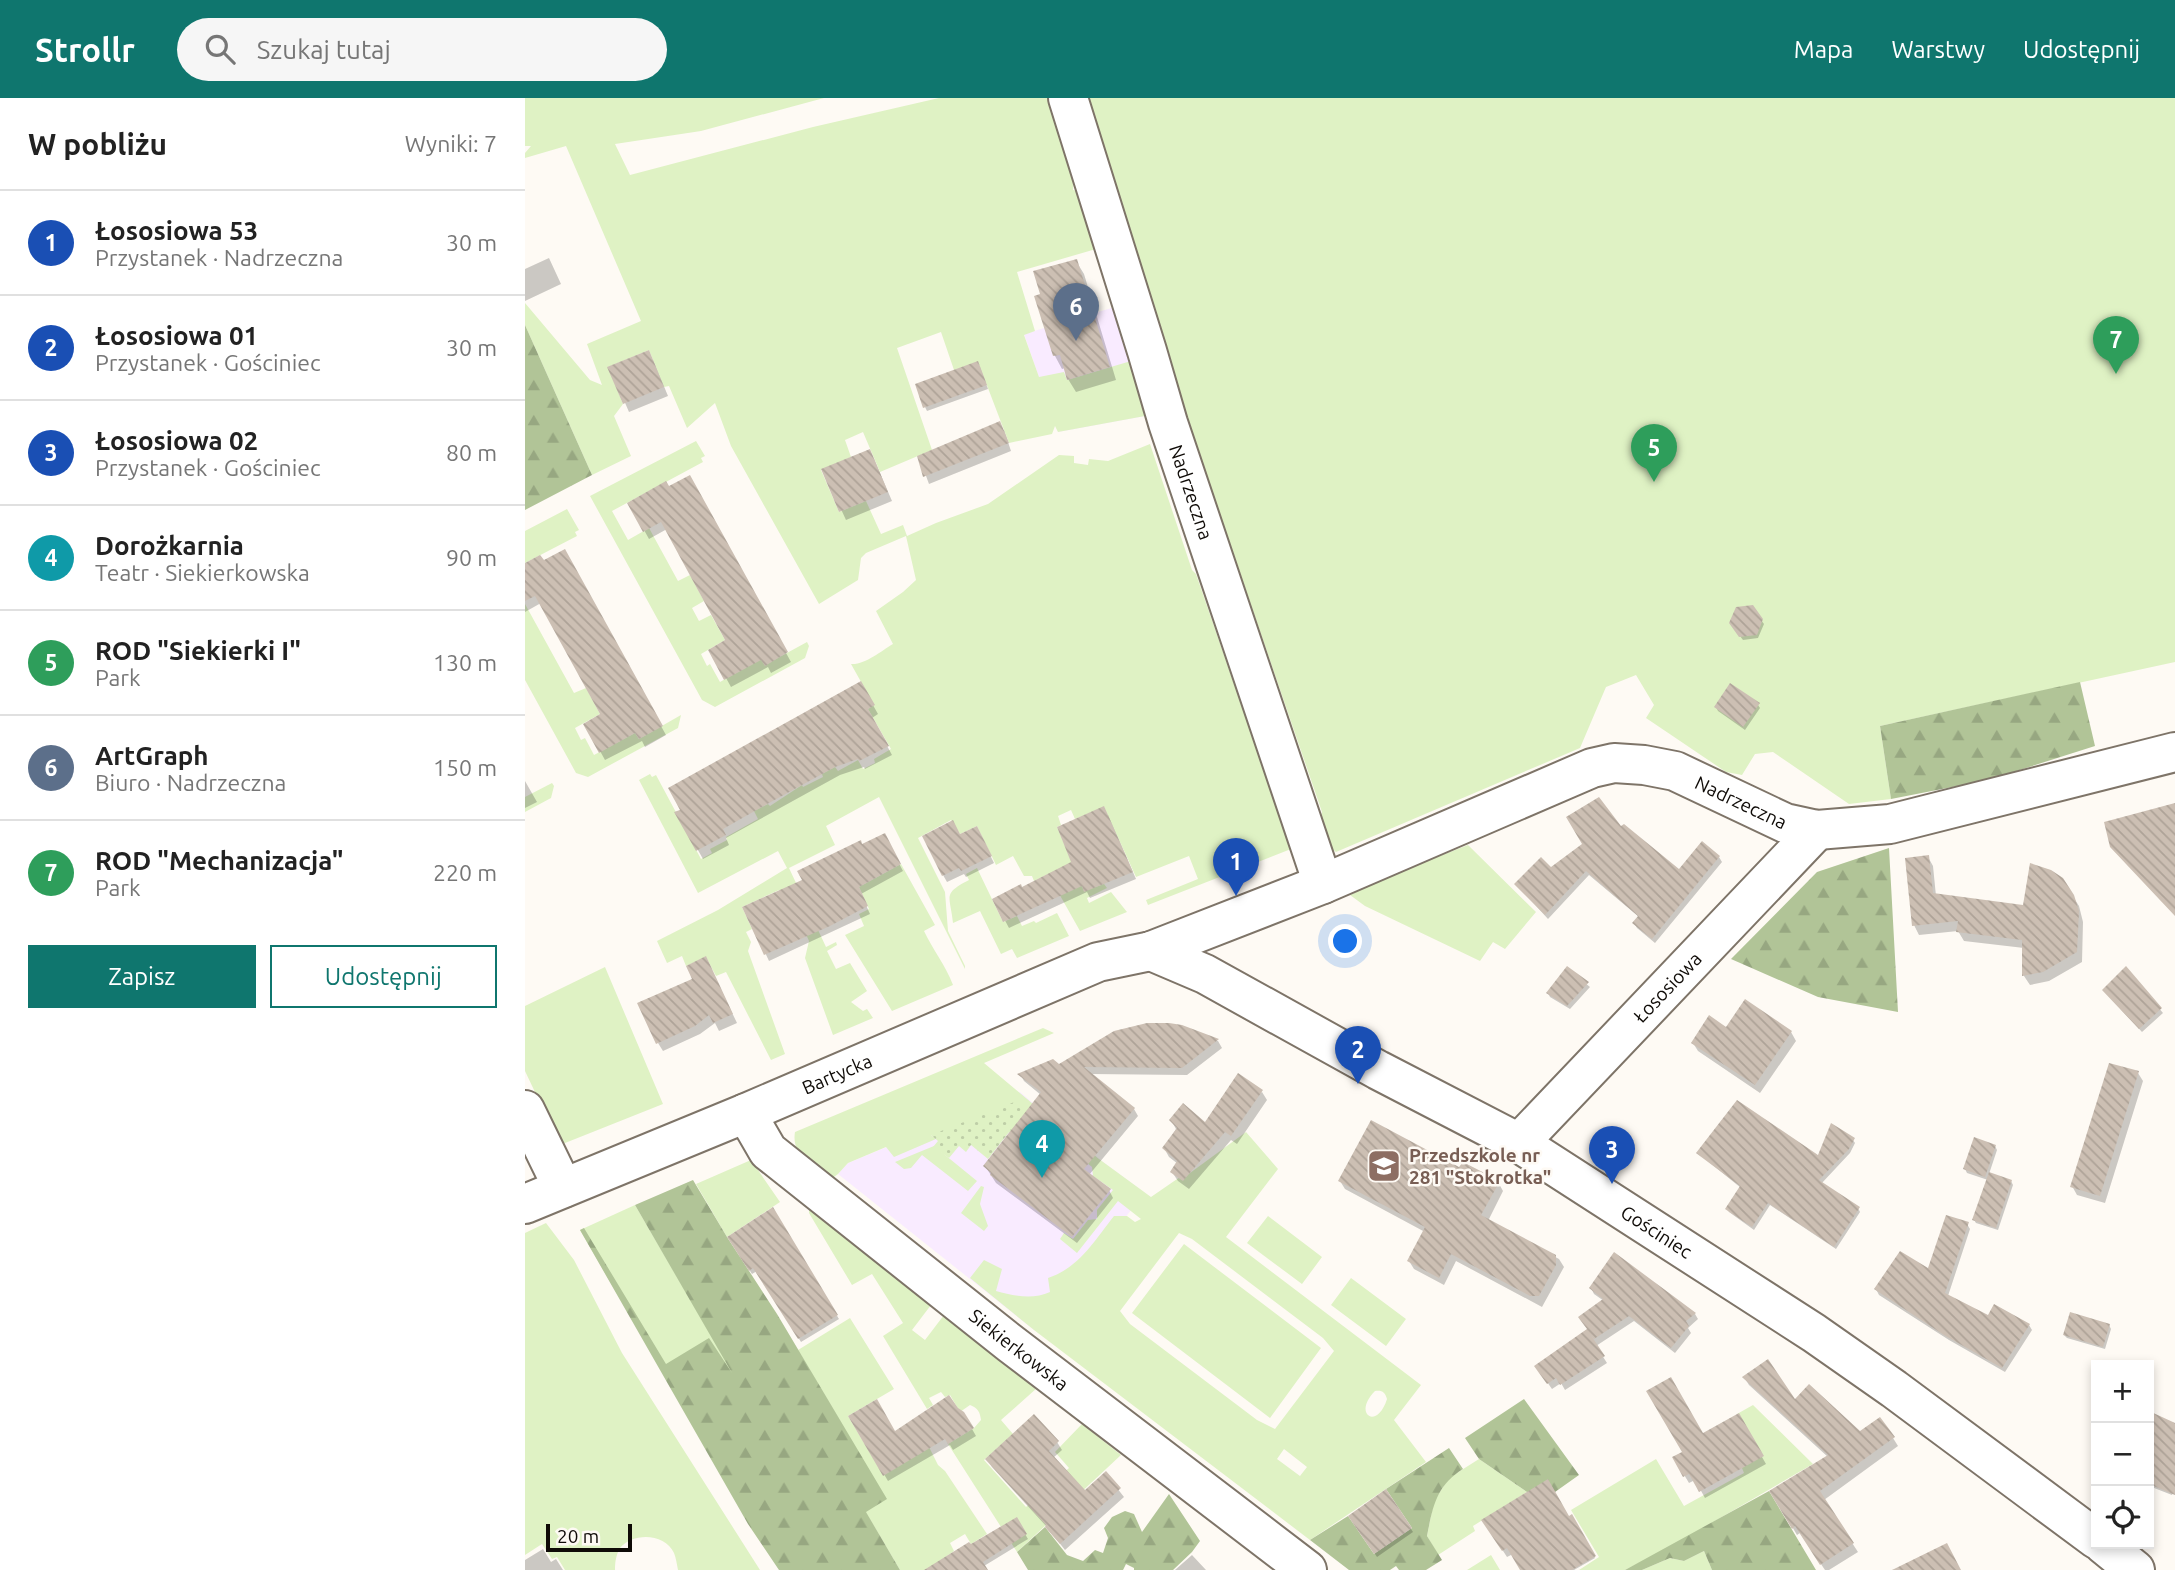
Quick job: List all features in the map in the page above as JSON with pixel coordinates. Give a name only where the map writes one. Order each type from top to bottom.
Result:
[{"type":"street","name":"Nadrzeczna","points":[[1068,98],[1168,424],[1323,884]]},
{"type":"street","name":"Nadrzeczna","points":[[1151,951],[1323,884],[1592,768],[1614,763],[1675,771],[1785,823],[1817,830],[1890,824],[2175,752]]},
{"type":"street","name":"Łososiowa","points":[[1519,1143],[1817,830]]},
{"type":"street","name":"Gościniec","points":[[1151,951],[1216,980],[1378,1070],[1519,1143],[1814,1333],[2091,1535]]},
{"type":"street","name":"Bartycka","points":[[525,1204],[747,1113],[1098,961],[1151,951]]},
{"type":"street","points":[[525,1110],[563,1188]]},
{"type":"street","name":"Siekierkowska","points":[[747,1113],[768,1151],[1011,1344],[1307,1570]]},
{"type":"street","points":[[2109,1549],[2135,1570]]},
{"type":"shaded area","points":[[1115,307],[1144,403],[1145,416],[1058,432],[1024,334]]},
{"type":"shaded area","points":[[1020,1092],[1099,1159],[1145,1193],[1034,1330],[838,1174],[848,1163]]},
{"type":"green space","points":[[525,98],[824,98],[701,131],[615,144],[630,175],[813,127],[939,98],[1052,98],[1075,171],[1073,190],[1080,191],[1096,249],[1017,272],[1035,331],[1024,335],[1039,377],[1064,372],[1067,380],[1131,361],[1144,403],[1145,416],[1058,432],[1055,426],[1052,434],[1009,443],[978,362],[954,370],[941,332],[897,348],[932,450],[880,472],[863,432],[845,440],[851,457],[821,470],[839,512],[866,501],[881,534],[903,525],[907,536],[988,504],[1059,455],[1074,456],[1074,463],[1088,465],[1089,459],[1108,461],[1150,444],[1291,849],[1148,905],[1146,900],[1198,879],[1189,856],[1136,877],[1104,807],[1075,819],[1071,810],[1058,816],[1061,825],[1057,827],[1084,891],[1104,884],[1107,888],[1087,898],[1089,903],[1111,892],[1127,912],[1080,931],[1048,874],[1034,881],[1032,876],[1024,876],[1013,856],[996,865],[977,826],[960,834],[951,820],[918,838],[945,892],[948,931],[965,969],[879,797],[826,826],[835,845],[789,868],[826,947],[836,942],[837,945],[827,951],[836,969],[850,963],[867,991],[851,1002],[863,1011],[867,1009],[873,1018],[833,1035],[805,958],[809,941],[792,903],[786,905],[779,890],[742,907],[752,929],[746,932],[751,942],[748,951],[785,1054],[771,1060],[726,972],[716,976],[706,957],[686,966],[682,956],[667,963],[657,941],[718,910],[787,868],[778,851],[698,893],[639,780],[650,774],[652,777],[656,775],[701,859],[712,853],[710,849],[727,840],[726,837],[758,819],[754,811],[768,804],[770,806],[802,785],[803,787],[823,777],[822,774],[835,767],[838,771],[858,760],[863,769],[875,763],[874,759],[891,749],[868,709],[874,705],[851,664],[867,660],[893,644],[876,611],[916,580],[906,536],[866,553],[861,558],[858,580],[819,604],[731,446],[715,403],[687,428],[669,386],[664,387],[649,350],[608,367],[623,404],[614,416],[631,456],[592,475],[525,325],[525,303],[590,380],[602,385],[587,344],[641,321],[566,146],[525,158],[525,153],[531,146],[525,146]]},
{"type":"green space","points":[[1077,98],[2175,98],[2175,662],[1880,726],[1891,799],[1849,804],[1773,752],[1755,754],[1742,775],[1726,772],[1646,718],[1654,705],[1636,675],[1606,687],[1580,748],[1336,852],[1321,835],[1322,812]]},
{"type":"green space","points":[[525,325],[592,475],[525,510]]},
{"type":"green space","points":[[696,441],[705,456],[701,458],[703,462],[612,511],[628,540],[649,528],[678,581],[690,575],[704,601],[692,608],[699,621],[711,615],[725,640],[701,654],[720,682],[761,659],[765,665],[807,642],[809,646],[805,658],[715,707],[702,700],[590,496]]},
{"type":"green space","points":[[567,509],[579,530],[575,532],[577,536],[525,563],[525,531]]},
{"type":"green space","points":[[525,604],[574,693],[586,688],[600,714],[575,728],[581,740],[585,738],[594,755],[635,733],[639,739],[681,715],[678,728],[588,777],[576,773],[525,680]]},
{"type":"green space","points":[[2080,682],[2095,746],[1988,780],[1891,799],[1880,726]]},
{"type":"green space","points":[[552,783],[554,786],[551,798],[525,812],[525,797]]},
{"type":"green space","points":[[1468,845],[1536,912],[1505,949],[1493,942],[1480,961],[1365,906],[1350,895],[1401,871]]},
{"type":"green space","points":[[1889,848],[1898,1012],[1818,997],[1731,959],[1817,872]]},
{"type":"green space","points":[[901,864],[935,925],[924,931],[953,985],[892,1011],[845,935],[864,926],[859,914],[869,909],[859,887]]},
{"type":"green space","points":[[977,868],[1003,922],[1017,916],[1022,926],[1057,913],[1069,936],[1017,958],[1012,949],[1001,954],[980,911],[953,923],[951,892],[969,880],[966,874]]},
{"type":"green space","points":[[605,967],[663,1104],[560,1145],[525,1071],[525,1006]]},
{"type":"green space","points":[[1043,1028],[1054,1033],[984,1063],[1099,1159],[1151,1197],[1190,1173],[1246,1132],[1278,1169],[1226,1237],[1421,1385],[1394,1420],[1426,1462],[1310,1540],[1034,1330],[970,1278],[984,1260],[1002,1269],[996,1291],[1023,1296],[1050,1292],[1048,1278],[1077,1260],[1114,1216],[1127,1216],[1135,1222],[1141,1219],[1118,1201],[1077,1253],[1060,1239],[1064,1233],[1073,1239],[1088,1220],[1097,1219],[1097,1210],[1113,1190],[1093,1176],[1092,1167],[1047,1131],[931,1135],[936,1139],[894,1157],[886,1147],[848,1163],[827,1182],[799,1154],[795,1132]],"holes":[[[1179,1233],[1192,1239],[1323,1338],[1334,1351],[1275,1429],[1257,1420],[1130,1324],[1120,1311]],[[1375,1391],[1383,1392],[1387,1399],[1383,1409],[1373,1417],[1366,1412],[1369,1399]],[[1284,1449],[1307,1467],[1300,1476],[1277,1459]]]},
{"type":"green space","points":[[1019,1100],[1028,1108],[988,1159],[971,1145],[966,1152],[959,1146],[949,1158],[933,1147],[938,1141],[931,1135]]},
{"type":"green space","points":[[934,1146],[977,1181],[968,1191],[922,1155],[911,1168],[904,1169],[895,1162]]},
{"type":"green space","points":[[751,1160],[780,1202],[727,1237],[696,1184]]},
{"type":"green space","points":[[693,1180],[777,1314],[887,1499],[866,1512],[900,1570],[779,1570],[748,1524],[580,1230],[584,1228],[666,1364],[709,1338],[732,1373],[635,1205]]},
{"type":"green space","points":[[981,1186],[984,1187],[980,1204],[988,1226],[984,1231],[961,1213]]},
{"type":"green space","points":[[635,1205],[743,1390],[691,1421],[580,1230]]},
{"type":"green space","points":[[809,1206],[931,1305],[912,1330],[925,1340],[944,1315],[1037,1388],[1001,1420],[1013,1434],[984,1460],[1026,1507],[1069,1468],[1055,1452],[1082,1424],[1121,1455],[1017,1552],[948,1444],[974,1428],[981,1420],[978,1411],[970,1405],[960,1412],[950,1395],[945,1397],[941,1392],[929,1398],[933,1405],[927,1409],[883,1336],[903,1323],[872,1274],[852,1285],[809,1213]]},
{"type":"green space","points":[[1268,1216],[1322,1257],[1302,1284],[1247,1243]]},
{"type":"green space","points":[[546,1223],[574,1260],[622,1353],[760,1570],[678,1570],[670,1546],[649,1537],[633,1539],[620,1548],[615,1570],[565,1570],[557,1557],[552,1559],[542,1544],[525,1555],[525,1233]]},
{"type":"green space","points":[[1184,1244],[1321,1348],[1270,1418],[1132,1313]]},
{"type":"green space","points":[[1351,1278],[1406,1319],[1386,1346],[1331,1305]]},
{"type":"green space","points":[[850,1318],[894,1389],[848,1416],[883,1475],[929,1447],[938,1465],[945,1471],[987,1534],[971,1544],[965,1534],[950,1543],[954,1551],[927,1570],[900,1570],[865,1511],[886,1499],[798,1350]]},
{"type":"green space","points":[[1524,1399],[1579,1475],[1555,1492],[1527,1492],[1479,1459],[1465,1438]]},
{"type":"green space","points":[[1753,1405],[1813,1464],[1665,1550],[1625,1570],[1579,1570],[1599,1557],[1571,1510],[1656,1459],[1684,1506],[1744,1473],[1737,1414]]},
{"type":"green space","points":[[1449,1448],[1463,1469],[1441,1490],[1427,1536],[1442,1560],[1426,1570],[1399,1570],[1396,1566],[1390,1570],[1349,1570],[1310,1540],[1348,1516],[1374,1554],[1412,1528],[1386,1489]]},
{"type":"green space","points":[[1479,1459],[1527,1492],[1473,1526],[1475,1531],[1438,1555],[1427,1536],[1434,1501],[1449,1478]]},
{"type":"green space","points":[[1769,1491],[1816,1570],[1712,1570],[1704,1551],[1684,1561],[1670,1558],[1642,1570],[1625,1570]]},
{"type":"green space","points":[[1169,1494],[1200,1541],[1173,1570],[1134,1570],[1126,1564],[1123,1570],[1028,1570],[1017,1552],[1045,1527],[1067,1555],[1083,1561],[1095,1550],[1103,1553],[1108,1538],[1104,1528],[1112,1517],[1125,1511],[1134,1514],[1142,1532]]},
{"type":"green space","points":[[1704,1551],[1712,1570],[1642,1570],[1670,1558],[1684,1561]]},
{"type":"green space","points":[[1491,1555],[1500,1570],[1467,1570]]},
{"type":"building","points":[[1077,259],[1110,367],[1067,380],[1060,355],[1053,356],[1034,296],[1040,294],[1033,271]]},
{"type":"building","points":[[649,350],[664,387],[623,404],[607,367]]},
{"type":"building","points":[[978,361],[987,385],[923,408],[915,384]]},
{"type":"building","points":[[1000,421],[1009,443],[923,477],[917,456]]},
{"type":"building","points":[[870,449],[888,492],[839,512],[821,469]]},
{"type":"building","points":[[690,475],[788,652],[765,666],[761,660],[724,680],[708,650],[725,640],[661,522],[643,532],[627,503],[666,481],[669,486]]},
{"type":"building","points":[[565,549],[663,726],[639,739],[635,733],[599,753],[583,724],[600,714],[535,596],[525,601],[525,563],[540,555],[544,560]]},
{"type":"building","points":[[1753,605],[1763,619],[1757,635],[1739,637],[1729,623],[1736,607]]},
{"type":"building","points":[[861,681],[875,705],[868,709],[889,746],[859,761],[858,759],[835,767],[723,829],[726,835],[696,851],[674,812],[680,810],[668,788]]},
{"type":"building","points":[[1730,683],[1760,703],[1743,727],[1714,707]]},
{"type":"building","points":[[1599,797],[1621,826],[1624,824],[1679,869],[1702,841],[1720,856],[1652,939],[1632,923],[1638,916],[1586,871],[1545,915],[1514,884],[1541,857],[1551,867],[1582,844],[1566,817]]},
{"type":"building","points":[[2175,803],[2175,916],[2110,847],[2104,822]]},
{"type":"building","points":[[1104,806],[1133,872],[1084,892],[1082,886],[1003,922],[992,899],[1071,862],[1057,827]]},
{"type":"building","points":[[953,820],[960,834],[977,826],[992,856],[961,871],[959,868],[942,876],[922,836]]},
{"type":"building","points":[[885,833],[901,864],[859,887],[868,906],[764,955],[742,907],[802,880],[797,871],[861,840],[862,844]]},
{"type":"building","points":[[1929,855],[1933,893],[2023,905],[2030,863],[2051,870],[2063,878],[2074,895],[2079,911],[2077,952],[2043,972],[2022,976],[2022,940],[1956,932],[1958,921],[1912,926],[1905,858]]},
{"type":"building","points":[[706,956],[733,1014],[713,1023],[709,1015],[695,1026],[656,1044],[637,1003],[692,979],[686,966]]},
{"type":"building","points":[[1567,966],[1589,982],[1567,1006],[1546,993]]},
{"type":"building","points":[[2126,966],[2162,1008],[2139,1029],[2102,990]]},
{"type":"building","points":[[1745,999],[1792,1031],[1755,1085],[1691,1043],[1709,1015],[1726,1027]]},
{"type":"building","points":[[1147,1023],[1182,1025],[1219,1039],[1182,1068],[1084,1067],[1135,1108],[1084,1169],[1111,1189],[1072,1237],[990,1175],[983,1166],[1041,1092],[1017,1074],[1053,1059],[1059,1064],[1114,1031]]},
{"type":"building","points":[[2109,1063],[2139,1071],[2100,1196],[2070,1187]]},
{"type":"building","points":[[1238,1073],[1263,1090],[1231,1136],[1225,1132],[1183,1181],[1170,1172],[1177,1161],[1162,1148],[1177,1128],[1169,1120],[1183,1103],[1205,1122]]},
{"type":"building","points":[[1737,1100],[1818,1155],[1831,1123],[1855,1138],[1849,1149],[1819,1180],[1860,1207],[1834,1247],[1768,1203],[1752,1227],[1725,1209],[1740,1186],[1696,1153]]},
{"type":"building","points":[[1371,1120],[1459,1167],[1463,1162],[1500,1181],[1481,1215],[1556,1255],[1556,1265],[1539,1296],[1530,1296],[1451,1254],[1439,1278],[1407,1261],[1425,1227],[1338,1181]]},
{"type":"building","points":[[1974,1137],[1996,1145],[1985,1177],[1963,1169]]},
{"type":"building","points":[[1989,1172],[2012,1180],[1996,1228],[1972,1220]]},
{"type":"building","points":[[773,1207],[838,1315],[798,1339],[753,1268],[749,1271],[727,1237]]},
{"type":"building","points":[[1946,1215],[1969,1222],[1945,1293],[1988,1315],[1994,1304],[2030,1324],[2002,1368],[1944,1335],[1874,1289],[1900,1251],[1928,1268]]},
{"type":"building","points":[[1614,1252],[1696,1313],[1686,1321],[1689,1326],[1671,1348],[1629,1316],[1594,1339],[1590,1334],[1605,1356],[1560,1385],[1556,1378],[1547,1384],[1534,1366],[1587,1329],[1578,1317],[1603,1299],[1589,1288]]},
{"type":"building","points":[[2070,1312],[2110,1324],[2103,1347],[2063,1335]]},
{"type":"building","points":[[1768,1359],[1795,1399],[1809,1384],[1860,1431],[1880,1417],[1895,1437],[1820,1491],[1854,1543],[1820,1565],[1795,1526],[1792,1529],[1769,1491],[1828,1455],[1742,1377]]},
{"type":"building","points":[[1671,1377],[1703,1433],[1739,1413],[1764,1456],[1699,1492],[1689,1474],[1683,1477],[1672,1457],[1682,1452],[1646,1391]]},
{"type":"building","points":[[949,1395],[974,1428],[948,1444],[945,1439],[883,1476],[848,1416],[877,1399],[895,1431]]},
{"type":"building","points":[[2154,1413],[2175,1423],[2175,1495],[2154,1486]]},
{"type":"building","points":[[1034,1414],[1059,1441],[1049,1451],[1085,1490],[1106,1471],[1121,1488],[1060,1544],[985,1459]]},
{"type":"building","points":[[1548,1479],[1596,1556],[1572,1570],[1520,1570],[1507,1548],[1502,1551],[1481,1520]]},
{"type":"building","points":[[1386,1489],[1412,1528],[1374,1554],[1348,1516]]},
{"type":"building","points":[[1017,1517],[1027,1534],[983,1562],[988,1570],[924,1570],[969,1542],[971,1544]]},
{"type":"building","points":[[1947,1543],[1961,1570],[1892,1570]]},
{"type":"place","name":"ArtGraph","points":[[1076,341]]},
{"type":"place","name":"ROD \"Mechanizacja\"","points":[[2116,374]]},
{"type":"place","name":"ROD \"Siekierki I\"","points":[[1654,482]]},
{"type":"place","name":"Łososiowa 53","points":[[1236,896]]},
{"type":"place","name":"Łososiowa 01","points":[[1358,1084]]},
{"type":"place","name":"Przedszkole nr 281 \"Stokrotka\"","points":[[1384,1166]]},
{"type":"place","name":"Dorożkarnia","points":[[1042,1178]]},
{"type":"place","name":"Łososiowa 02","points":[[1612,1184]]}]
